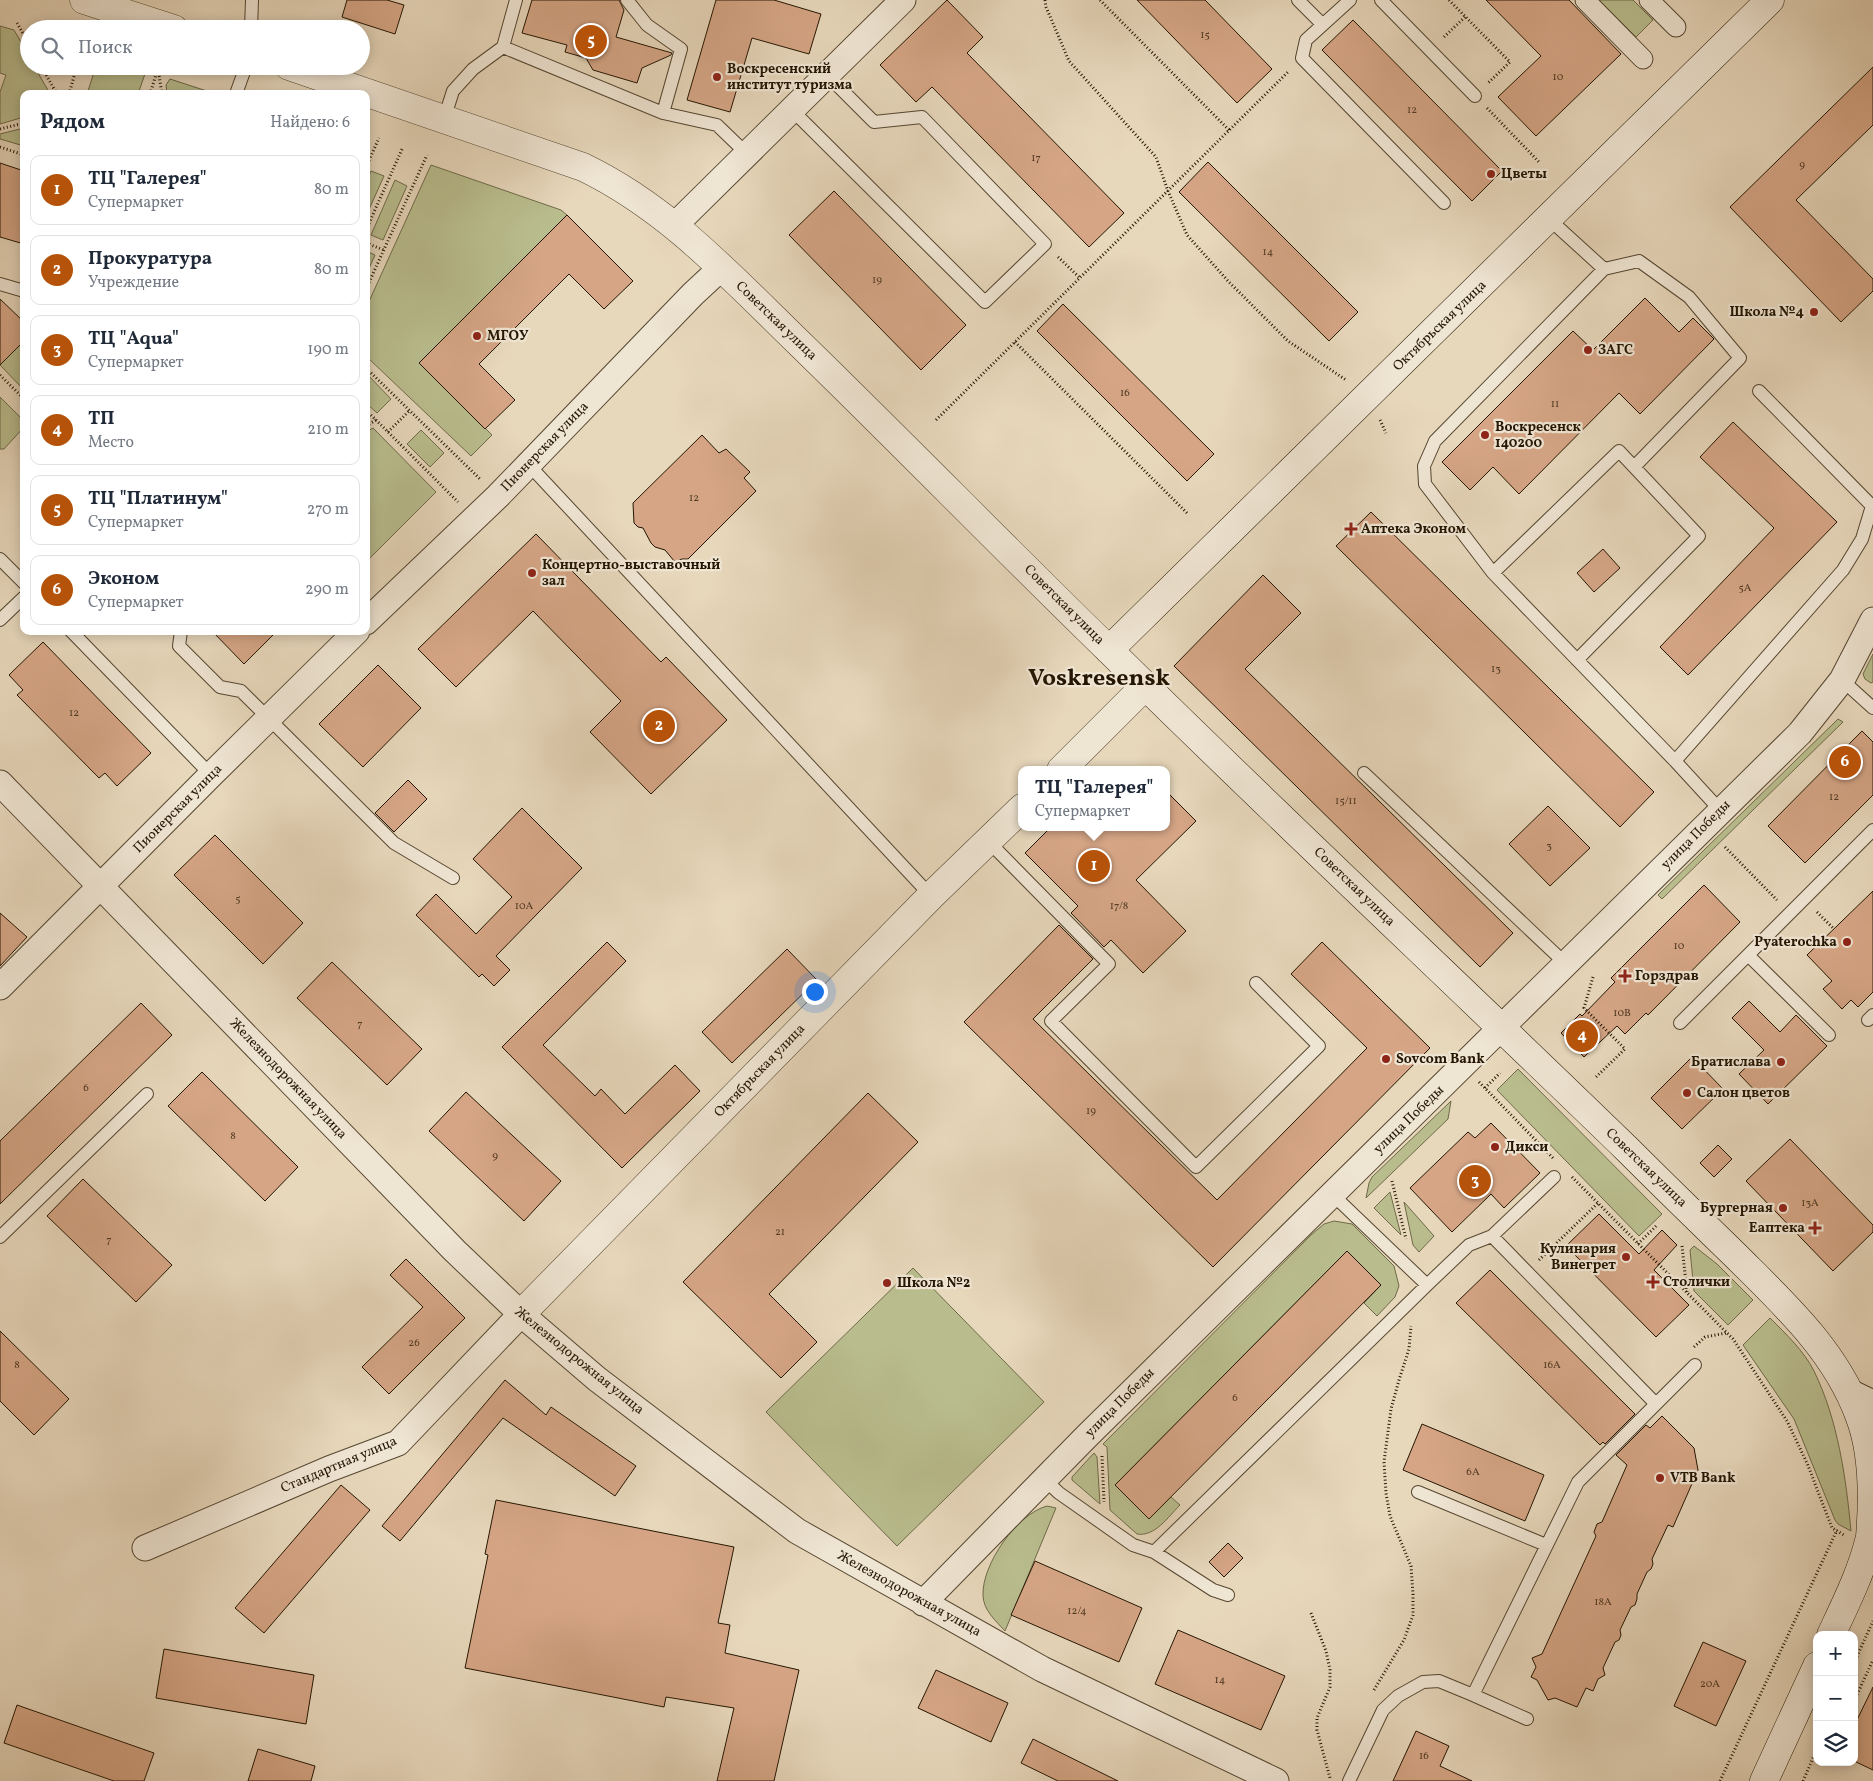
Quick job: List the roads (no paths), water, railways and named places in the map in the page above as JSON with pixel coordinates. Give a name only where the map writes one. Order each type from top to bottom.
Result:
[{"type":"main road","points":[[84,0],[146,20]]},
{"type":"main road","name":"Октябрьская улица","points":[[1109,650],[1770,0]]},
{"type":"main road","name":"Советская улица","points":[[315,75],[358,90]]},
{"type":"main road","name":"Советская улица","points":[[370,94],[583,167],[610,180],[637,197],[675,225],[721,268],[1145,686],[1502,1028],[1792,1313],[1862,1398],[1861,1418],[1869,1446],[1873,1505],[1870,1537],[1852,1590],[1833,1631]]},
{"type":"main road","points":[[1065,766],[1145,686]]},
{"type":"main road","name":"Октябрьская улица","points":[[520,1314],[931,896],[1018,812]]},
{"type":"main road","points":[[1764,1781],[1813,1675]]},
{"type":"street","points":[[675,225],[903,0]]},
{"type":"street","points":[[1585,0],[1643,59]]},
{"type":"street","points":[[1648,0],[1676,27]]},
{"type":"street","name":"Пионерская улица","points":[[370,611],[498,496],[693,294],[721,268]]},
{"type":"street","name":"улица Победы","points":[[924,1603],[1087,1436],[1800,733],[1842,680],[1873,620]]},
{"type":"street","name":"Пионерская улица","points":[[0,987],[353,635]]},
{"type":"street","name":"Железнодорожная улица","points":[[0,783],[455,1251],[520,1314],[597,1379],[797,1531],[1042,1669],[1276,1781]]},
{"type":"street","name":"Стандартная улица","points":[[145,1548],[329,1469],[398,1444],[520,1314]]},
{"type":"street","points":[[1852,1590],[1873,1561]]},
{"type":"lane","points":[[251,20],[252,0]]},
{"type":"lane","points":[[444,120],[454,91],[473,69],[502,47],[516,0]]},
{"type":"lane","points":[[626,0],[647,25],[681,49],[663,113]]},
{"type":"lane","points":[[1298,0],[1322,24]]},
{"type":"lane","points":[[1350,0],[1306,40],[1302,58],[1444,203]]},
{"type":"lane","points":[[1381,0],[1475,96]]},
{"type":"lane","points":[[502,47],[663,113],[717,125],[747,154]]},
{"type":"lane","points":[[237,90],[243,75]]},
{"type":"lane","points":[[792,110],[986,302],[1045,244],[922,117],[874,122],[827,75]]},
{"type":"lane","points":[[1549,219],[1604,269]]},
{"type":"lane","points":[[1634,467],[1740,358],[1689,297],[1639,261],[1604,269],[1435,441],[1424,466],[1425,484],[1492,573],[1675,761],[1721,811]]},
{"type":"lane","points":[[0,284],[20,290]]},
{"type":"lane","points":[[1675,761],[1843,570],[1862,539],[1872,506],[1759,391]]},
{"type":"lane","points":[[1492,573],[1619,451],[1699,536],[1577,660]]},
{"type":"lane","points":[[528,464],[931,896]]},
{"type":"lane","points":[[0,559],[20,579]]},
{"type":"lane","points":[[0,620],[20,601]]},
{"type":"lane","points":[[74,635],[211,775]]},
{"type":"lane","points":[[180,635],[179,646],[220,687],[241,691],[394,843],[453,878]]},
{"type":"lane","points":[[1842,680],[1873,708]]},
{"type":"lane","points":[[1364,772],[1566,964]]},
{"type":"lane","points":[[1680,1024],[1873,830]]},
{"type":"lane","points":[[988,841],[1109,964],[1051,1021],[1196,1167],[1319,1046],[1256,984]]},
{"type":"lane","points":[[1748,955],[1829,1035]]},
{"type":"lane","points":[[0,1237],[147,1094]]},
{"type":"lane","points":[[1154,1552],[1469,1244],[1492,1236],[1554,1177]]},
{"type":"lane","points":[[1332,1194],[1427,1285]]},
{"type":"lane","points":[[1492,1236],[1656,1403]]},
{"type":"lane","points":[[1473,1695],[1578,1482],[1695,1364]]},
{"type":"lane","points":[[1045,1480],[1059,1493],[1133,1545],[1154,1552],[1213,1590],[1228,1595]]},
{"type":"lane","points":[[1418,1492],[1546,1545]]},
{"type":"lane","points":[[1349,1781],[1384,1710],[1398,1696],[1423,1682],[1439,1681],[1527,1719]]},
{"type":"place","name":"ТЦ \"Платинум\"","points":[[591,41]]},
{"type":"place","name":"Воскресенский институт туризма","points":[[717,77]]},
{"type":"place","name":"Цветы","points":[[1491,174]]},
{"type":"place","name":"Школа №4","points":[[1814,312]]},
{"type":"place","name":"МГОУ","points":[[477,336]]},
{"type":"place","name":"ЗАГС","points":[[1588,350]]},
{"type":"place","name":"Воскресенск 140200","points":[[1485,435]]},
{"type":"place","name":"Аптека Эконом","points":[[1351,529]]},
{"type":"place","name":"Концертно-выставочный зал","points":[[532,573]]},
{"type":"place","name":"Прокуратура","points":[[659,726]]},
{"type":"place","name":"Эконом","points":[[1845,762]]},
{"type":"place","name":"ТЦ \"Галерея\"","points":[[1094,866]]},
{"type":"place","name":"Pyaterochka","points":[[1847,942]]},
{"type":"place","name":"Горздрав","points":[[1625,976]]},
{"type":"place","name":"ТП","points":[[1582,1036]]},
{"type":"place","name":"Sovcom Bank","points":[[1386,1059]]},
{"type":"place","name":"Братислава","points":[[1781,1062]]},
{"type":"place","name":"Салон цветов","points":[[1687,1093]]},
{"type":"place","name":"Дикси","points":[[1495,1147]]},
{"type":"place","name":"ТЦ \"Aqua\"","points":[[1475,1181]]},
{"type":"place","name":"Бургерная","points":[[1783,1208]]},
{"type":"place","name":"Еаптека","points":[[1815,1228]]},
{"type":"place","name":"Кулинария Винегрет","points":[[1626,1257]]},
{"type":"place","name":"Столички","points":[[1653,1282]]},
{"type":"place","name":"Школа №2","points":[[887,1283]]},
{"type":"place","name":"VTB Bank","points":[[1660,1478]]},
{"type":"district","name":"Voskresensk","points":[[1099,679]]}]
